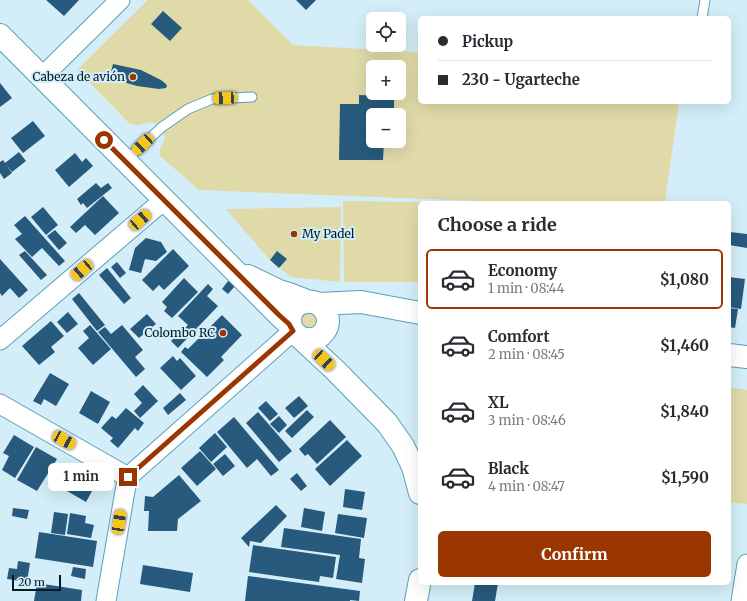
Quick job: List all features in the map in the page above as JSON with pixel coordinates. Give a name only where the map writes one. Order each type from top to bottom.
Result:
[{"type":"main road","points":[[3,43],[42,77],[387,423],[402,446],[413,467],[418,486]]},
{"type":"main road","points":[[232,268],[279,291],[323,308],[328,318],[325,335],[335,370]]},
{"type":"main road","points":[[361,302],[344,310],[318,338],[306,340],[294,331],[290,318],[292,311],[301,303],[361,302],[418,313]]},
{"type":"main road","points":[[731,355],[747,357]]},
{"type":"main road","points":[[416,601],[419,585]]},
{"type":"street","points":[[42,77],[120,0]]},
{"type":"street","points":[[0,340],[164,200]]},
{"type":"street","points":[[106,601],[124,491],[128,477],[294,331]]},
{"type":"street","points":[[0,404],[128,477]]},
{"type":"street","points":[[741,601],[747,564]]},
{"type":"lane","points":[[702,16],[705,0]]},
{"type":"lane","points":[[125,160],[162,126],[188,108],[212,99],[252,97]]},
{"type":"shaded area","points":[[148,0],[248,0],[293,45],[366,49],[366,52],[418,52],[418,104],[679,104],[665,201],[480,201],[199,190],[160,156],[160,149],[165,137],[162,127],[151,122],[138,125],[130,124],[77,70]]},
{"type":"shaded area","points":[[343,201],[418,202],[418,282],[344,282]]},
{"type":"shaded area","name":"My Padel","points":[[341,207],[340,282],[291,277],[269,259],[226,209]]},
{"type":"shaded area","points":[[313,309],[320,326],[303,333],[296,316]]},
{"type":"shaded area","points":[[731,387],[747,390],[747,504],[731,502]]},
{"type":"building","points":[[46,0],[79,0],[64,16]]},
{"type":"building","points":[[296,0],[316,0],[306,10]]},
{"type":"building","points":[[163,11],[182,28],[170,41],[151,24]]},
{"type":"building","name":"Cabeza de avión","points":[[113,64],[141,70],[161,80],[167,86],[166,88],[159,89],[137,86],[123,82],[110,76]]},
{"type":"building","points":[[0,83],[12,98],[0,107]]},
{"type":"building","points":[[359,95],[366,95],[366,100],[394,100],[394,108],[366,108],[366,148],[384,148],[383,160],[339,160],[340,104],[359,104]]},
{"type":"building","points":[[33,121],[45,136],[23,153],[11,138]]},
{"type":"building","points":[[19,152],[26,161],[12,172],[5,163]]},
{"type":"building","points":[[75,153],[82,162],[86,158],[93,166],[69,187],[55,170]]},
{"type":"building","points":[[3,160],[12,173],[4,179],[0,173],[0,162]]},
{"type":"building","points":[[96,183],[101,188],[108,183],[112,188],[87,208],[83,203],[81,205],[77,199]]},
{"type":"building","points":[[103,196],[119,213],[95,235],[85,225],[76,233],[70,227]]},
{"type":"building","points":[[43,207],[58,225],[46,235],[31,217]]},
{"type":"building","points":[[25,216],[65,261],[59,266],[42,248],[32,257],[15,239],[22,234],[14,225]]},
{"type":"building","points":[[55,230],[67,243],[59,250],[47,236]]},
{"type":"building","points":[[731,232],[747,234],[747,248],[731,245]]},
{"type":"building","points":[[146,238],[161,242],[167,252],[156,261],[145,259],[141,273],[129,270],[135,248]]},
{"type":"building","points":[[173,249],[189,266],[164,290],[159,285],[153,291],[142,280]]},
{"type":"building","points":[[25,251],[47,275],[41,280],[19,255]]},
{"type":"building","points":[[277,251],[287,259],[279,268],[270,260]]},
{"type":"building","points":[[0,259],[28,290],[19,298],[10,288],[2,296],[0,293]]},
{"type":"building","points":[[117,262],[126,273],[120,278],[111,267]]},
{"type":"building","points":[[107,268],[131,298],[124,304],[99,275]]},
{"type":"building","points":[[731,277],[745,279],[741,309],[731,307]]},
{"type":"building","points":[[184,278],[198,292],[172,318],[164,311],[167,307],[162,302]]},
{"type":"building","points":[[228,281],[235,286],[228,294],[222,289]]},
{"type":"building","points":[[208,284],[213,289],[207,296],[218,306],[178,348],[171,341],[188,325],[178,316]]},
{"type":"building","points":[[79,293],[105,325],[97,331],[72,299]]},
{"type":"building","points":[[731,308],[738,309],[735,328],[731,327]]},
{"type":"building","points":[[68,312],[78,324],[67,333],[57,322]]},
{"type":"building","points":[[147,314],[156,324],[139,338],[130,329]]},
{"type":"building","points":[[222,315],[242,335],[221,357],[224,360],[207,377],[181,352],[185,347],[188,349]]},
{"type":"building","points":[[51,321],[64,336],[51,347],[55,352],[39,365],[22,346]]},
{"type":"building","points":[[90,325],[111,349],[93,365],[78,348],[89,338],[83,331]]},
{"type":"building","points":[[122,325],[143,350],[135,357],[145,369],[136,377],[98,332],[105,327],[111,334]]},
{"type":"building","points":[[173,356],[177,361],[180,358],[196,376],[181,390],[160,368]]},
{"type":"building","points":[[50,373],[69,384],[56,406],[44,399],[41,405],[33,401]]},
{"type":"building","points":[[143,385],[158,401],[140,418],[134,411],[142,403],[134,394]]},
{"type":"building","points":[[91,391],[110,402],[98,424],[79,413]]},
{"type":"building","points":[[180,393],[186,400],[168,415],[163,408]]},
{"type":"building","points":[[299,396],[308,406],[294,418],[285,408]]},
{"type":"building","points":[[266,401],[278,414],[270,421],[258,408]]},
{"type":"building","points":[[126,408],[144,423],[138,431],[135,428],[118,448],[110,441],[113,438],[101,428],[112,416],[116,419]]},
{"type":"building","points":[[307,410],[314,417],[292,438],[285,431]]},
{"type":"building","points":[[258,412],[292,451],[279,462],[246,423]]},
{"type":"building","points":[[279,416],[287,425],[279,433],[270,424]]},
{"type":"building","points":[[234,417],[279,470],[271,476],[257,459],[247,468],[217,432]]},
{"type":"building","points":[[330,420],[346,437],[317,464],[308,454],[305,456],[299,449]]},
{"type":"building","points":[[215,433],[227,447],[211,462],[199,448]]},
{"type":"building","points":[[14,435],[34,447],[15,478],[2,470],[9,456],[3,453]]},
{"type":"building","points":[[347,440],[362,456],[330,486],[315,469]]},
{"type":"building","points":[[36,447],[57,459],[37,491],[17,480]]},
{"type":"building","points":[[200,451],[216,469],[197,486],[181,468]]},
{"type":"building","points":[[225,454],[235,466],[223,476],[213,464]]},
{"type":"building","points":[[60,463],[96,484],[86,502],[50,481]]},
{"type":"building","points":[[297,473],[307,486],[301,491],[290,479]]},
{"type":"building","points":[[179,475],[201,501],[178,519],[177,531],[148,531],[149,511],[144,511],[145,496],[153,497]]},
{"type":"building","points":[[345,489],[365,492],[362,510],[343,507]]},
{"type":"building","points":[[276,505],[287,516],[261,543],[250,541],[249,547],[241,538]]},
{"type":"building","points":[[13,508],[29,510],[27,519],[12,516]]},
{"type":"building","points":[[304,508],[325,512],[322,531],[301,527]]},
{"type":"building","points":[[54,512],[68,514],[65,535],[51,533]]},
{"type":"building","points":[[70,513],[86,516],[85,523],[94,525],[91,538],[67,534]]},
{"type":"building","points":[[338,514],[367,518],[364,538],[335,533]]},
{"type":"building","points":[[284,528],[361,539],[359,558],[365,559],[362,583],[336,579],[340,555],[281,547]]},
{"type":"building","points":[[39,532],[97,541],[93,567],[35,558]]},
{"type":"building","points":[[253,545],[336,557],[333,578],[320,576],[319,582],[249,572]]},
{"type":"building","points":[[18,561],[30,563],[27,582],[7,579],[9,568],[17,569]]},
{"type":"building","points":[[143,565],[193,573],[190,592],[140,584]]},
{"type":"building","points":[[73,567],[86,569],[85,579],[71,576]]},
{"type":"building","points":[[248,576],[360,591],[359,601],[245,601]]},
{"type":"building","points":[[37,583],[82,590],[81,601],[34,601]]},
{"type":"building","points":[[475,585],[498,585],[495,601],[472,601]]},
{"type":"place","name":"Cabeza de avión","points":[[133,77]]},
{"type":"place","name":"My Padel","points":[[294,234]]},
{"type":"place","name":"Colombo RC","points":[[223,333]]},
{"type":"route","points":[[104,140],[289,324],[293,331],[128,477]]}]
